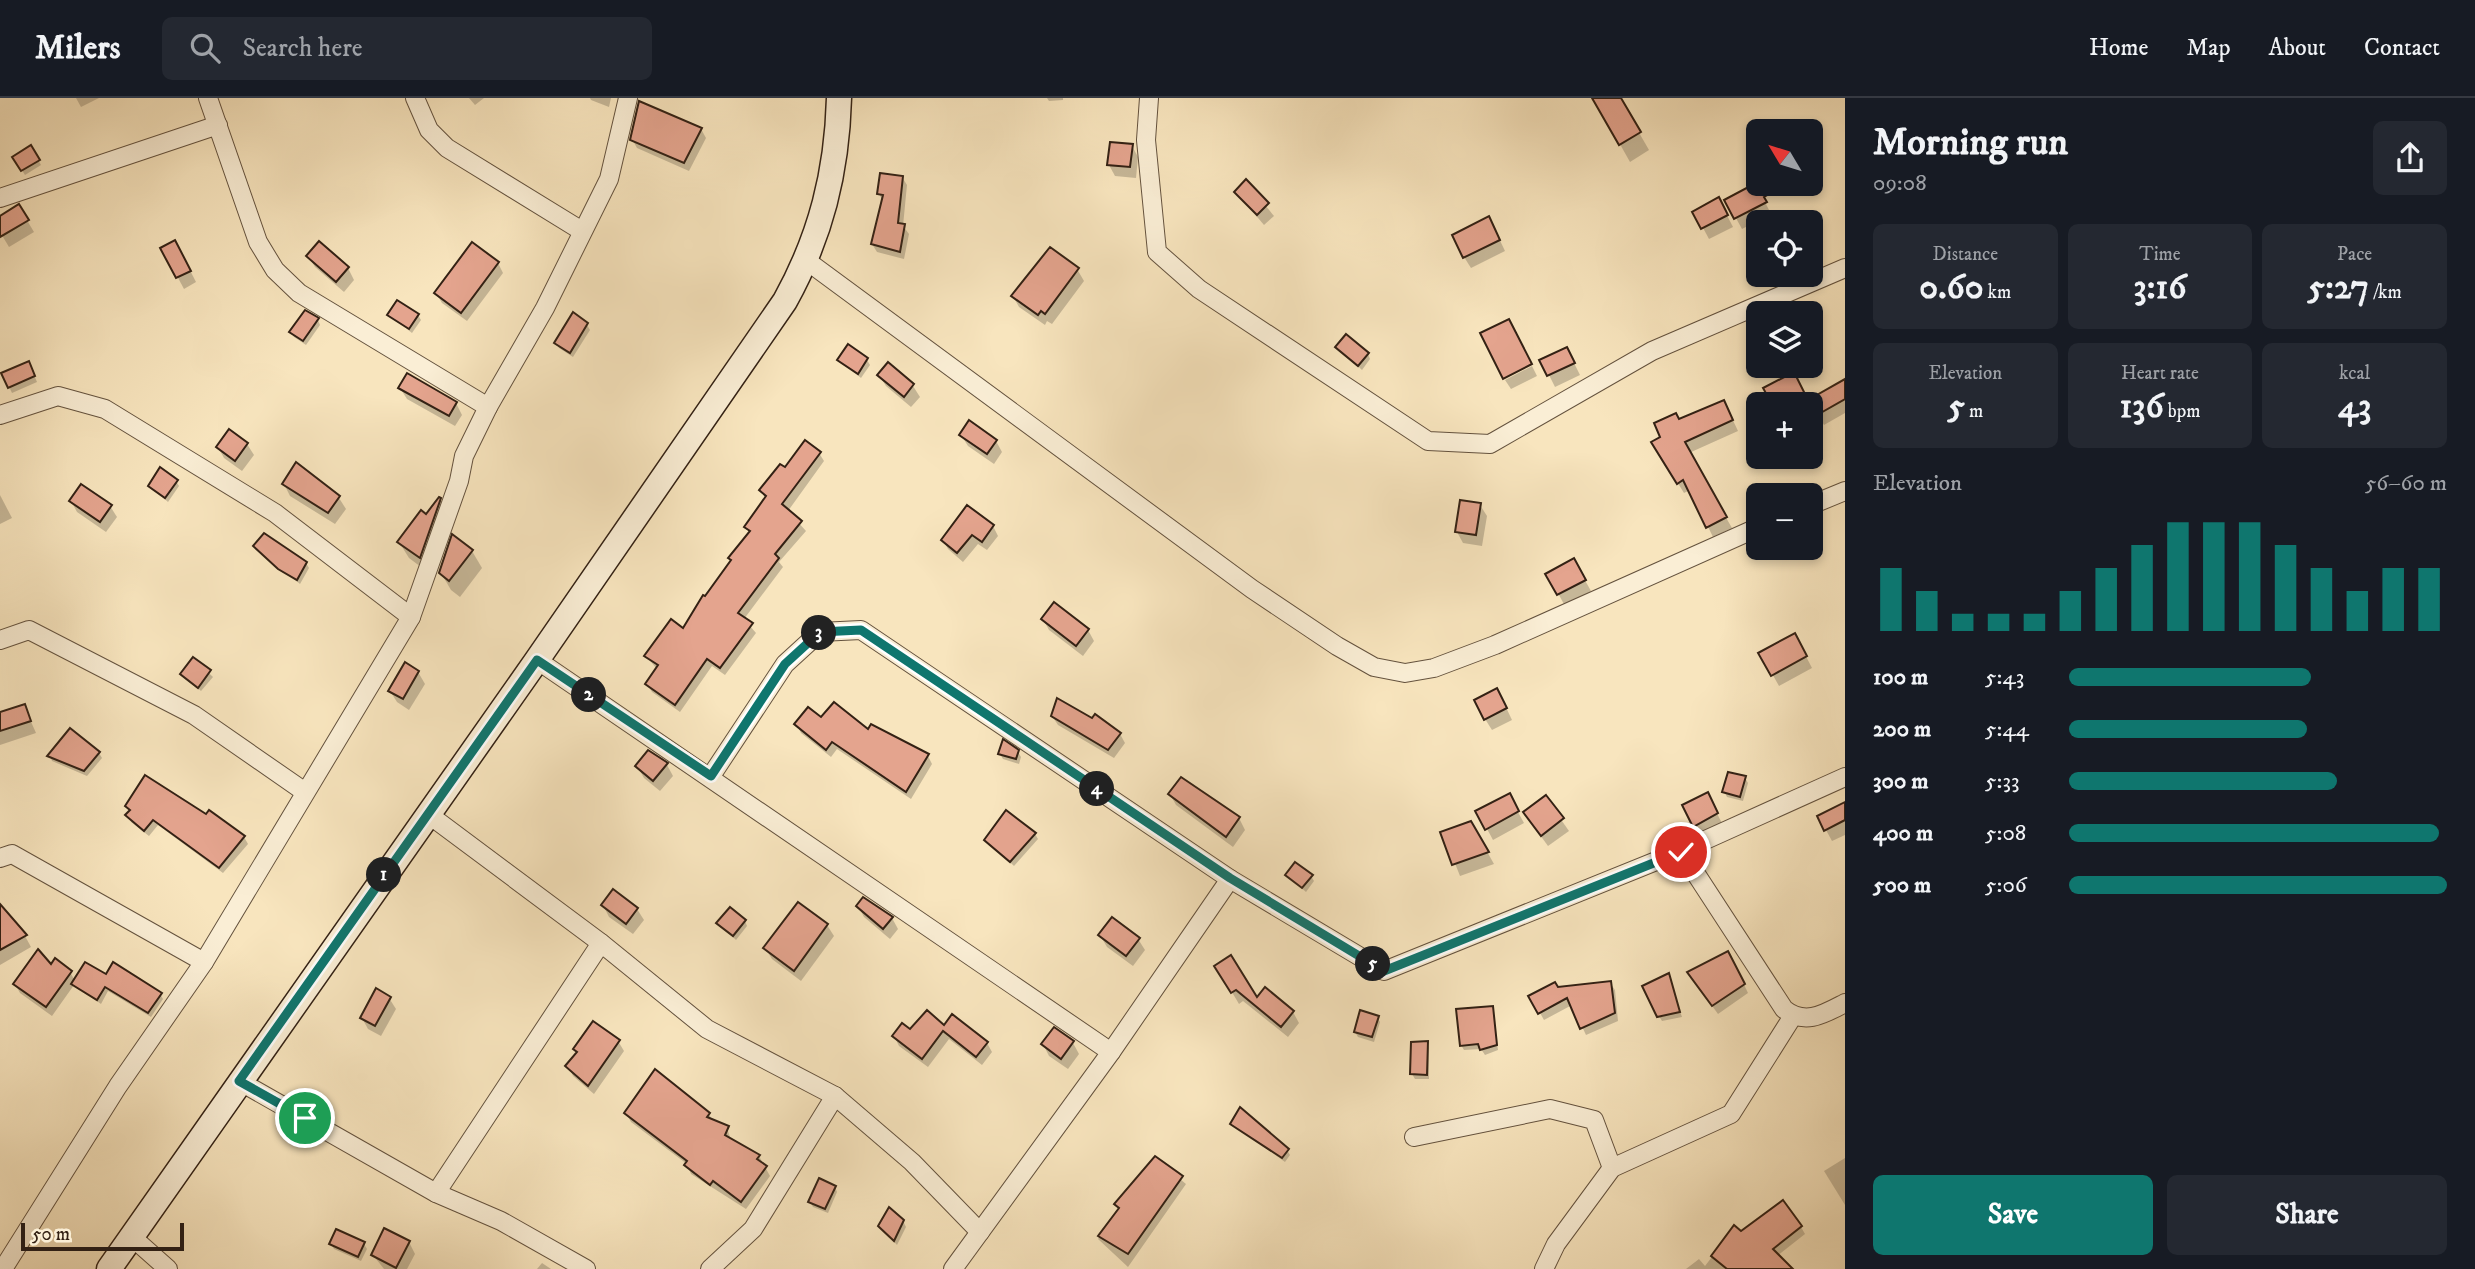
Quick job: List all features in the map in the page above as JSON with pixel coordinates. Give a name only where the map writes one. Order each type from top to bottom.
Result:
[{"type":"street","points":[[208,98],[258,242],[275,270],[299,293],[488,407]]},
{"type":"street","points":[[415,98],[429,130],[447,148],[582,232]]},
{"type":"street","points":[[2,1269],[118,1086],[204,962],[411,617],[459,481],[464,456],[488,407],[545,308],[609,179],[628,98]]},
{"type":"street","points":[[108,1269],[537,660],[785,301],[807,261],[826,208],[837,142],[839,98]]},
{"type":"street","points":[[1149,98],[1146,140],[1157,252],[1199,289],[1428,441],[1490,444],[1652,351],[1845,268]]},
{"type":"street","points":[[0,198],[218,125]]},
{"type":"street","points":[[807,261],[1252,589],[1337,646],[1374,667],[1405,673],[1434,668],[1495,645],[1746,533]]},
{"type":"street","points":[[0,415],[58,396],[105,409],[275,513],[411,617]]},
{"type":"street","points":[[1823,500],[1845,491]]},
{"type":"street","points":[[0,640],[29,630],[194,715],[305,792]]},
{"type":"street","points":[[711,776],[785,664],[820,632],[861,630],[1230,878],[1384,971],[1681,852],[1845,777]]},
{"type":"street","points":[[537,660],[711,776],[1111,1052]]},
{"type":"street","points":[[428,814],[601,943],[707,1029],[835,1097],[912,1162],[980,1231]]},
{"type":"street","points":[[1681,852],[1784,1009],[1802,1019],[1819,1016],[1845,1003]]},
{"type":"street","points":[[0,858],[12,854],[204,962]]},
{"type":"street","points":[[953,1269],[1111,1052],[1230,878]]},
{"type":"street","points":[[436,1193],[601,943]]},
{"type":"street","points":[[1544,1269],[1556,1244],[1612,1168],[1731,1114],[1793,1016]]},
{"type":"street","points":[[239,1081],[436,1193],[501,1221],[586,1269]]},
{"type":"street","points":[[710,1269],[752,1229],[835,1097]]},
{"type":"street","points":[[1414,1137],[1550,1109],[1594,1120],[1612,1168]]},
{"type":"street","points":[[132,1237],[168,1269]]},
{"type":"building","points":[[1592,98],[1621,98],[1641,132],[1619,145]]},
{"type":"building","points":[[639,101],[702,128],[684,163],[630,140]]},
{"type":"building","points":[[1110,142],[1133,144],[1130,167],[1107,165]]},
{"type":"building","points":[[31,145],[40,160],[21,171],[12,157]]},
{"type":"building","points":[[880,173],[903,176],[898,223],[905,224],[900,252],[871,244],[883,195],[877,194]]},
{"type":"building","points":[[1246,179],[1269,203],[1257,215],[1234,192]]},
{"type":"building","points":[[1746,188],[1746,196],[1766,196],[1767,202],[1746,210],[1746,213],[1734,219],[1724,200]]},
{"type":"building","points":[[1719,197],[1728,215],[1701,229],[1692,212]]},
{"type":"building","points":[[19,204],[29,220],[0,237],[0,216]]},
{"type":"building","points":[[1489,216],[1500,240],[1463,258],[1452,235]]},
{"type":"building","points":[[175,240],[191,271],[176,278],[160,248]]},
{"type":"building","points":[[319,241],[349,267],[336,282],[306,256]]},
{"type":"building","points":[[472,242],[499,262],[461,313],[434,293]]},
{"type":"building","points":[[1050,247],[1079,268],[1045,314],[1041,311],[1038,315],[1011,296]]},
{"type":"building","points":[[397,300],[419,314],[409,329],[387,315]]},
{"type":"building","points":[[305,310],[319,318],[303,341],[289,332]]},
{"type":"building","points":[[573,312],[588,323],[570,353],[554,343]]},
{"type":"building","points":[[1509,319],[1532,364],[1503,379],[1480,333]]},
{"type":"building","points":[[1346,334],[1369,353],[1358,366],[1335,347]]},
{"type":"building","points":[[848,344],[868,358],[858,374],[837,360]]},
{"type":"building","points":[[1567,347],[1575,363],[1547,376],[1539,360]]},
{"type":"building","points":[[29,361],[35,376],[8,388],[1,373]]},
{"type":"building","points":[[888,362],[914,384],[904,397],[877,375]]},
{"type":"building","points":[[407,373],[457,402],[449,416],[398,388]]},
{"type":"building","points":[[1782,378],[1797,378],[1804,392],[1765,392],[1763,388]]},
{"type":"building","points":[[1845,379],[1845,399],[1823,412],[1822,392]]},
{"type":"building","points":[[1724,400],[1733,420],[1685,442],[1727,517],[1706,528],[1683,480],[1677,484],[1651,442],[1660,437],[1654,423],[1676,413],[1679,419]]},
{"type":"building","points":[[969,420],[997,440],[987,454],[959,435]]},
{"type":"building","points":[[229,429],[248,443],[235,461],[216,447]]},
{"type":"building","points":[[805,440],[821,452],[782,504],[802,521],[775,554],[779,558],[738,613],[753,623],[720,668],[707,659],[675,705],[645,684],[658,665],[644,656],[671,619],[683,628],[703,595],[705,596],[731,560],[728,558],[750,531],[744,527],[766,496],[759,490],[780,464],[785,467]]},
{"type":"building","points":[[296,462],[340,496],[328,513],[282,484]]},
{"type":"building","points":[[160,467],[178,480],[165,498],[148,486]]},
{"type":"building","points":[[81,484],[112,505],[100,522],[69,501]]},
{"type":"building","points":[[439,497],[441,498],[420,558],[397,542],[421,510],[426,514]]},
{"type":"building","points":[[1460,500],[1481,503],[1476,535],[1455,532]]},
{"type":"building","points":[[967,505],[994,525],[982,542],[972,535],[957,553],[941,540]]},
{"type":"building","points":[[264,533],[307,562],[297,580],[278,569],[253,546]]},
{"type":"building","points":[[452,534],[473,550],[449,581],[439,573]]},
{"type":"building","points":[[1574,558],[1586,580],[1557,595],[1545,574]]},
{"type":"building","points":[[1054,602],[1089,629],[1076,646],[1041,619]]},
{"type":"building","points":[[1795,633],[1807,656],[1771,676],[1758,653]]},
{"type":"building","points":[[193,657],[211,670],[198,688],[180,674]]},
{"type":"building","points":[[405,662],[419,671],[403,699],[388,691]]},
{"type":"building","points":[[1497,688],[1507,708],[1484,720],[1474,700]]},
{"type":"building","points":[[1057,698],[1092,718],[1095,714],[1121,733],[1108,750],[1051,716]]},
{"type":"building","points":[[834,702],[868,729],[871,724],[929,754],[906,792],[832,742],[826,750],[794,724],[808,707],[821,717]]},
{"type":"building","points":[[25,704],[31,721],[0,731],[0,712]]},
{"type":"building","points":[[70,728],[100,752],[84,771],[47,756]]},
{"type":"building","points":[[1003,739],[1019,750],[1016,759],[998,754]]},
{"type":"building","points":[[648,750],[668,763],[653,781],[635,766]]},
{"type":"building","points":[[1728,772],[1746,776],[1740,797],[1722,792]]},
{"type":"building","points":[[145,775],[206,814],[209,810],[245,836],[219,868],[153,820],[144,831],[125,815],[130,810],[125,806]]},
{"type":"building","points":[[1181,777],[1240,817],[1226,837],[1168,794]]},
{"type":"building","points":[[1708,792],[1718,813],[1693,827],[1682,805]]},
{"type":"building","points":[[1510,793],[1519,811],[1485,830],[1475,811]]},
{"type":"building","points":[[1546,795],[1564,818],[1541,836],[1523,812]]},
{"type":"building","points":[[1845,802],[1845,820],[1824,831],[1817,816]]},
{"type":"building","points":[[1006,810],[1036,833],[1010,862],[984,840]]},
{"type":"building","points":[[1471,821],[1489,852],[1452,865],[1440,832]]},
{"type":"building","points":[[1295,862],[1313,875],[1302,888],[1285,875]]},
{"type":"building","points":[[613,889],[638,908],[626,924],[601,905]]},
{"type":"building","points":[[863,897],[893,917],[883,929],[856,906]]},
{"type":"building","points":[[798,902],[828,924],[794,971],[763,948]]},
{"type":"building","points":[[0,904],[27,935],[0,950]]},
{"type":"building","points":[[730,907],[746,920],[733,936],[716,923]]},
{"type":"building","points":[[1112,917],[1140,938],[1126,956],[1098,935]]},
{"type":"building","points":[[38,949],[51,964],[55,958],[72,971],[46,1007],[13,984]]},
{"type":"building","points":[[1728,951],[1745,984],[1712,1006],[1687,972]]},
{"type":"building","points":[[1231,955],[1257,997],[1265,987],[1294,1011],[1281,1027],[1236,990],[1231,993],[1214,966]]},
{"type":"building","points":[[85,962],[106,974],[113,962],[162,993],[148,1013],[105,987],[97,1000],[71,984]]},
{"type":"building","points":[[1669,973],[1680,1012],[1657,1017],[1642,986]]},
{"type":"building","points":[[1611,981],[1615,1013],[1580,1029],[1567,998],[1538,1014],[1528,996],[1555,982],[1558,987]]},
{"type":"building","points":[[376,988],[391,997],[375,1026],[360,1018]]},
{"type":"building","points":[[1493,1006],[1497,1045],[1480,1050],[1478,1044],[1460,1046],[1456,1009]]},
{"type":"building","points":[[927,1010],[944,1025],[952,1014],[988,1042],[976,1057],[943,1031],[922,1059],[892,1036],[902,1023],[910,1029]]},
{"type":"building","points":[[1360,1010],[1379,1016],[1372,1037],[1354,1032]]},
{"type":"building","points":[[593,1021],[620,1040],[588,1086],[565,1066],[577,1052],[573,1049]]},
{"type":"building","points":[[1054,1027],[1074,1041],[1061,1059],[1041,1044]]},
{"type":"building","points":[[1428,1041],[1427,1075],[1410,1074],[1411,1042]]},
{"type":"building","points":[[655,1069],[710,1113],[707,1117],[729,1126],[725,1135],[760,1155],[757,1159],[767,1166],[741,1202],[713,1181],[710,1185],[684,1165],[687,1161],[624,1113]]},
{"type":"building","points":[[1240,1107],[1289,1149],[1282,1158],[1230,1124]]},
{"type":"building","points":[[1155,1156],[1183,1176],[1128,1254],[1098,1236],[1119,1208],[1114,1204]]},
{"type":"building","points":[[819,1178],[836,1186],[825,1209],[808,1202]]},
{"type":"building","points":[[1783,1200],[1802,1226],[1773,1249],[1793,1269],[1727,1269],[1711,1256],[1734,1225],[1741,1231]]},
{"type":"building","points":[[889,1207],[904,1220],[894,1241],[878,1226]]},
{"type":"building","points":[[384,1228],[410,1241],[396,1268],[371,1255]]},
{"type":"building","points":[[336,1229],[365,1242],[358,1257],[329,1244]]},
{"type":"route","points":[[305,1118],[239,1081],[537,660],[711,776],[785,664],[820,632],[861,630],[1230,878],[1384,971],[1681,852]]}]
